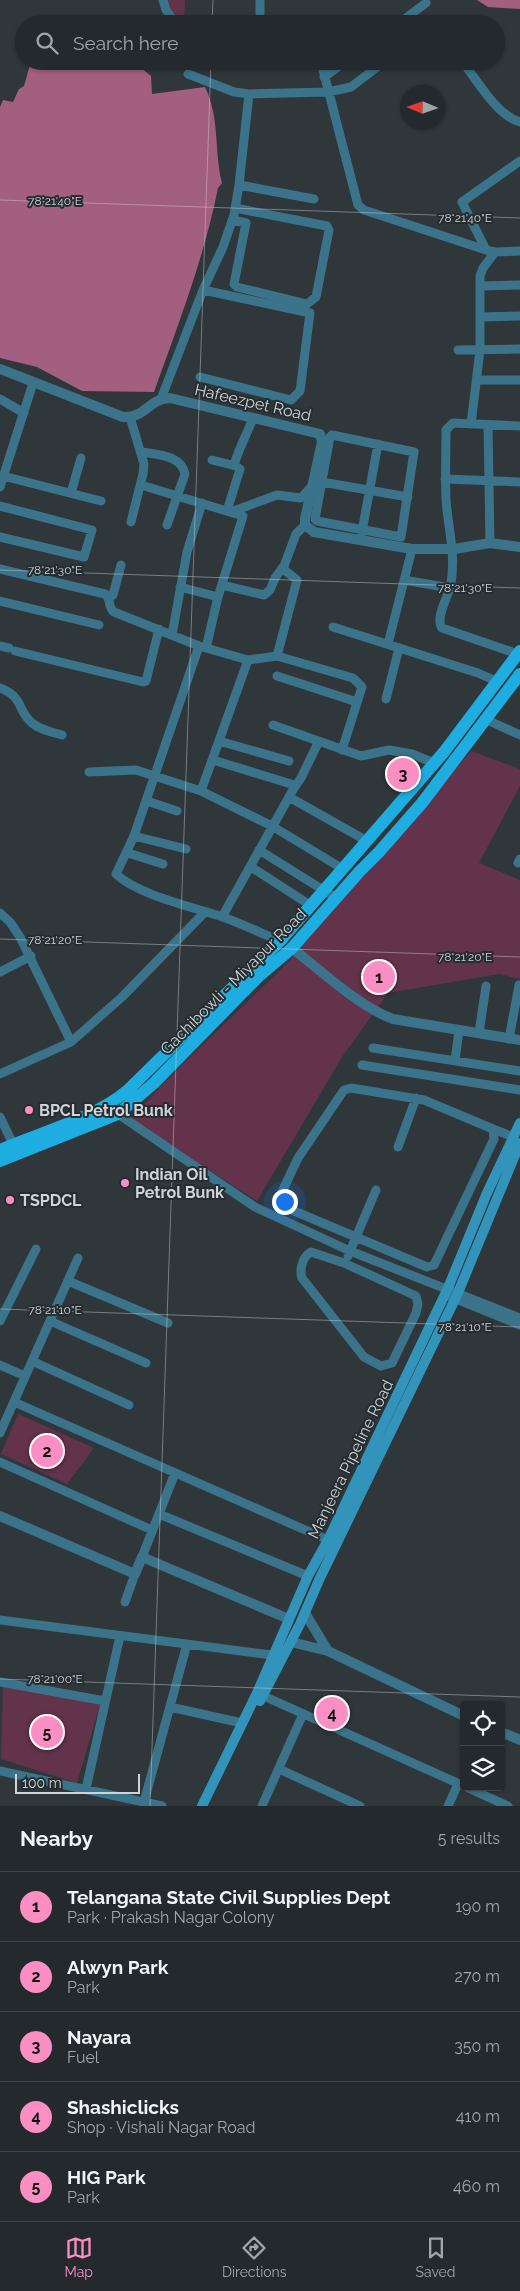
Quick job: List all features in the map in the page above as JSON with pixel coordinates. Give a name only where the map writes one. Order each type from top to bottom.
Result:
[{"type":"main road","points":[[0,1150],[100,1110],[116,1101],[241,987],[434,763],[519,652]]},
{"type":"main road","name":"Gachibowli - Miyapur Road","points":[[0,1162],[118,1114],[154,1083],[241,987],[292,948],[422,803],[520,674]]},
{"type":"main road","name":"Manjeera Pipeline Road","points":[[202,1806],[242,1723],[291,1642],[305,1613],[354,1496],[450,1292],[487,1193],[499,1181],[517,1140],[520,1123]]},
{"type":"main road","name":"Manjeera Pipeline Road","points":[[209,1806],[260,1694],[272,1655],[308,1576],[354,1496]]},
{"type":"street","points":[[163,0],[170,15]]},
{"type":"street","points":[[260,0],[260,15]]},
{"type":"street","points":[[410,15],[426,3]]},
{"type":"street","points":[[323,70],[358,205],[364,210],[491,251],[520,251]]},
{"type":"street","points":[[324,77],[334,70]]},
{"type":"street","points":[[188,74],[234,92],[248,94],[328,92],[351,88],[374,70]]},
{"type":"street","points":[[469,70],[499,111],[508,118],[520,122]]},
{"type":"street","points":[[0,369],[123,416],[136,416],[161,399],[203,290],[233,220],[239,185],[248,94]]},
{"type":"street","points":[[491,251],[462,202],[520,161]]},
{"type":"street","points":[[239,185],[314,199]]},
{"type":"street","points":[[233,220],[246,223],[234,284],[237,288],[306,304],[316,297],[329,230],[327,226],[235,208]]},
{"type":"street","points":[[471,424],[480,350],[480,286],[483,268],[491,251]]},
{"type":"street","points":[[480,286],[520,285]]},
{"type":"street","points":[[200,377],[291,400],[300,391],[310,314],[203,290]]},
{"type":"street","points":[[480,317],[520,316]]},
{"type":"street","points":[[458,350],[520,349]]},
{"type":"street","points":[[477,380],[520,380]]},
{"type":"street","points":[[0,487],[33,383]]},
{"type":"street","points":[[0,398],[24,413]]},
{"type":"street","name":"Hafeezpet Road","points":[[161,399],[170,398],[320,434],[322,442],[305,525]]},
{"type":"street","points":[[130,417],[142,452],[144,464],[141,485],[130,522]]},
{"type":"street","points":[[234,465],[238,450],[245,440],[253,418]]},
{"type":"street","points":[[519,652],[442,628],[440,621],[450,588],[454,549],[446,502],[446,430],[453,423],[520,426]]},
{"type":"street","points":[[488,425],[490,543]]},
{"type":"street","points":[[318,528],[315,519],[330,437],[334,436],[414,452],[401,537],[362,536]]},
{"type":"street","points":[[362,536],[378,444]]},
{"type":"street","points":[[142,452],[174,460],[183,468],[184,474],[178,496],[166,525]]},
{"type":"street","points":[[71,493],[81,458]]},
{"type":"street","points":[[212,460],[234,465],[240,469],[229,512]]},
{"type":"street","points":[[4,476],[101,500]]},
{"type":"street","points":[[445,479],[520,482]]},
{"type":"street","points":[[322,482],[408,497]]},
{"type":"street","points":[[141,485],[243,516],[203,647],[128,853],[116,874],[134,887],[222,917],[280,941]]},
{"type":"street","points":[[229,512],[277,495],[301,498],[312,487]]},
{"type":"street","points":[[172,635],[187,552],[202,503]]},
{"type":"street","points":[[0,506],[92,530],[84,557],[0,537]]},
{"type":"street","points":[[222,585],[264,595],[270,590],[282,568],[296,534],[305,525],[412,548],[454,549],[490,543],[520,547]]},
{"type":"street","points":[[388,644],[412,548]]},
{"type":"street","points":[[109,598],[113,594],[121,565]]},
{"type":"street","points":[[277,656],[297,580],[282,568]]},
{"type":"street","points":[[0,569],[105,594],[109,598],[112,611],[203,647],[248,660],[277,656],[353,678],[362,687],[342,750]]},
{"type":"street","points":[[404,580],[450,588]]},
{"type":"street","points":[[180,587],[218,597]]},
{"type":"street","points":[[0,601],[99,625]]},
{"type":"street","points":[[333,627],[478,673],[496,681]]},
{"type":"street","points":[[8,648],[143,682],[146,681],[159,629]]},
{"type":"street","points":[[386,699],[399,648]]},
{"type":"street","points":[[202,791],[248,660]]},
{"type":"street","points":[[277,676],[357,702]]},
{"type":"street","points":[[0,688],[13,694],[31,722],[40,728],[62,735]]},
{"type":"street","points":[[485,719],[520,735]]},
{"type":"street","points":[[273,724],[361,756],[389,750],[412,754],[434,763]]},
{"type":"street","points":[[219,741],[290,761]]},
{"type":"street","points":[[222,917],[301,778],[319,741]]},
{"type":"street","points":[[212,760],[291,784],[294,788]]},
{"type":"street","points":[[89,772],[136,770],[202,791],[272,826],[343,869]]},
{"type":"street","points":[[289,797],[367,840]]},
{"type":"street","points":[[147,801],[177,811]]},
{"type":"street","points":[[134,836],[186,849]]},
{"type":"street","points":[[260,850],[325,889],[336,898]]},
{"type":"street","points":[[128,853],[163,864]]},
{"type":"street","points":[[251,866],[310,905]]},
{"type":"street","points":[[0,1074],[71,1042],[122,997],[204,912]]},
{"type":"street","points":[[0,913],[10,922],[30,956],[71,1042]]},
{"type":"street","points":[[292,948],[342,988],[382,1016],[393,1020],[520,1040]]},
{"type":"street","points":[[0,972],[30,956]]},
{"type":"street","points":[[509,1039],[518,1007],[519,985]]},
{"type":"street","points":[[478,1033],[486,986]]},
{"type":"street","points":[[455,1061],[460,1030]]},
{"type":"street","points":[[373,1048],[520,1071]]},
{"type":"street","points":[[362,1065],[520,1090]]},
{"type":"street","points":[[494,1129],[494,1138],[434,1265],[426,1267],[288,1208],[280,1200],[280,1196],[298,1158],[344,1090],[351,1088],[416,1098],[494,1129],[517,1140]]},
{"type":"street","points":[[398,1147],[416,1098]]},
{"type":"street","points":[[118,1114],[255,1208],[350,1251],[520,1318]]},
{"type":"street","points":[[0,1118],[13,1144]]},
{"type":"street","points":[[344,1264],[376,1190]]},
{"type":"street","points":[[0,1321],[36,1249]]},
{"type":"street","points":[[311,1252],[344,1264],[416,1296],[418,1299],[416,1312],[392,1363],[381,1366],[364,1357],[302,1278],[302,1266],[307,1254],[311,1252]]},
{"type":"street","points":[[0,1433],[78,1258]]},
{"type":"street","points":[[68,1281],[168,1323]]},
{"type":"street","points":[[450,1292],[520,1325]]},
{"type":"street","points":[[50,1321],[146,1363]]},
{"type":"street","points":[[32,1361],[129,1405]]},
{"type":"street","points":[[0,1365],[25,1376]]},
{"type":"street","points":[[14,1402],[328,1540]]},
{"type":"street","points":[[0,1462],[152,1530]]},
{"type":"street","points":[[126,1602],[135,1574],[175,1473]]},
{"type":"street","points":[[159,1514],[308,1576]]},
{"type":"street","points":[[0,1516],[135,1574]]},
{"type":"street","points":[[142,1557],[289,1619]]},
{"type":"street","points":[[305,1613],[328,1651]]},
{"type":"street","points":[[0,1620],[272,1655]]},
{"type":"street","points":[[86,1789],[120,1636]]},
{"type":"street","points":[[291,1642],[328,1651],[460,1714]]},
{"type":"street","points":[[144,1802],[187,1644]]},
{"type":"street","points":[[0,1682],[106,1701]]},
{"type":"street","points":[[260,1694],[460,1785]]},
{"type":"street","points":[[170,1707],[242,1723]]},
{"type":"street","points":[[262,1806],[303,1714]]},
{"type":"street","points":[[505,1734],[520,1740]]},
{"type":"street","points":[[279,1769],[360,1806]]},
{"type":"street","points":[[0,1771],[162,1806]]},
{"type":"street","points":[[448,1806],[460,1790]]},
{"type":"street","points":[[474,1791],[508,1806]]},
{"type":"shaded area","points":[[168,0],[185,0],[184,15],[175,15],[171,11]]},
{"type":"shaded area","points":[[477,0],[520,0],[520,9],[488,7]]},
{"type":"shaded area","points":[[28,70],[144,70],[151,76],[152,94],[205,87],[210,98],[215,122],[222,183],[218,188],[190,291],[154,392],[82,391],[37,367],[0,358],[0,107],[3,100],[13,102],[19,89],[24,86]]},
{"type":"shaded area","points":[[471,751],[520,769],[520,786],[479,863],[520,880],[520,979],[499,974],[388,993],[342,1057],[257,1201],[130,1119],[181,1066],[289,961]]},
{"type":"shaded area","points":[[18,1414],[94,1448],[67,1484],[1,1454]]},
{"type":"shaded area","points":[[3,1684],[100,1705],[77,1783],[1,1759]]},
{"type":"place","name":"Nayara","points":[[403,774]]},
{"type":"place","name":"Telangana State Civil Supplies Dept","points":[[379,977]]},
{"type":"place","name":"BPCL Petrol Bunk","points":[[29,1110]]},
{"type":"place","name":"Indian Oil Petrol Bunk","points":[[125,1183]]},
{"type":"place","name":"TSPDCL","points":[[10,1200]]},
{"type":"place","name":"Alwyn Park","points":[[47,1451]]},
{"type":"place","name":"Shashiclicks","points":[[332,1713]]},
{"type":"place","name":"HIG Park","points":[[47,1732]]}]
